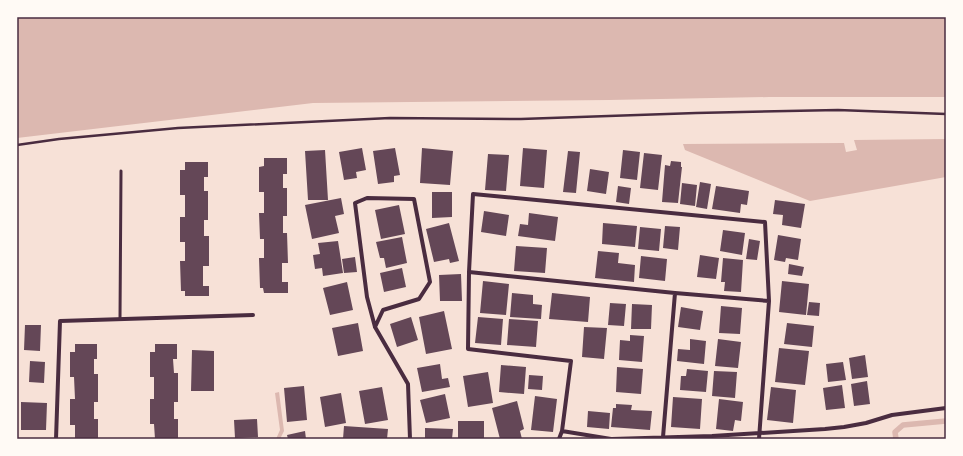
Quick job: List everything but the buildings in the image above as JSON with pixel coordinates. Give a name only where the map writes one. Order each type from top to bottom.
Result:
[{"type":"street","points":[[559,439],[562,431],[571,361],[468,349],[469,272],[473,194],[765,222],[769,301],[759,439]]},
{"type":"street","points":[[375,327],[383,310],[419,299],[430,282],[414,199],[367,198],[355,203],[367,297],[375,327],[408,384],[410,439]]},
{"type":"street","points":[[469,272],[769,301]]},
{"type":"street","points":[[663,437],[675,293]]},
{"type":"street","points":[[56,439],[60,321],[254,315]]},
{"type":"street","points":[[562,431],[612,439],[759,434],[844,427],[866,423],[892,415],[946,408]]},
{"type":"lane","points":[[120,319],[121,171]]},
{"type":"path","points":[[17,145],[178,128],[390,118],[521,119],[838,110],[946,114]]},
{"type":"shaded area","points":[[17,17],[946,17],[946,97],[769,97],[313,103],[17,138]]},
{"type":"shaded area","points":[[946,139],[946,177],[810,201],[685,150],[683,144],[844,143],[846,152],[857,150],[854,140]]},
{"type":"shaded area","points":[[279,392],[284,431],[280,439],[276,439],[280,430],[275,393]]},
{"type":"waterway","points":[[896,439],[895,432],[903,425],[946,421]]}]
